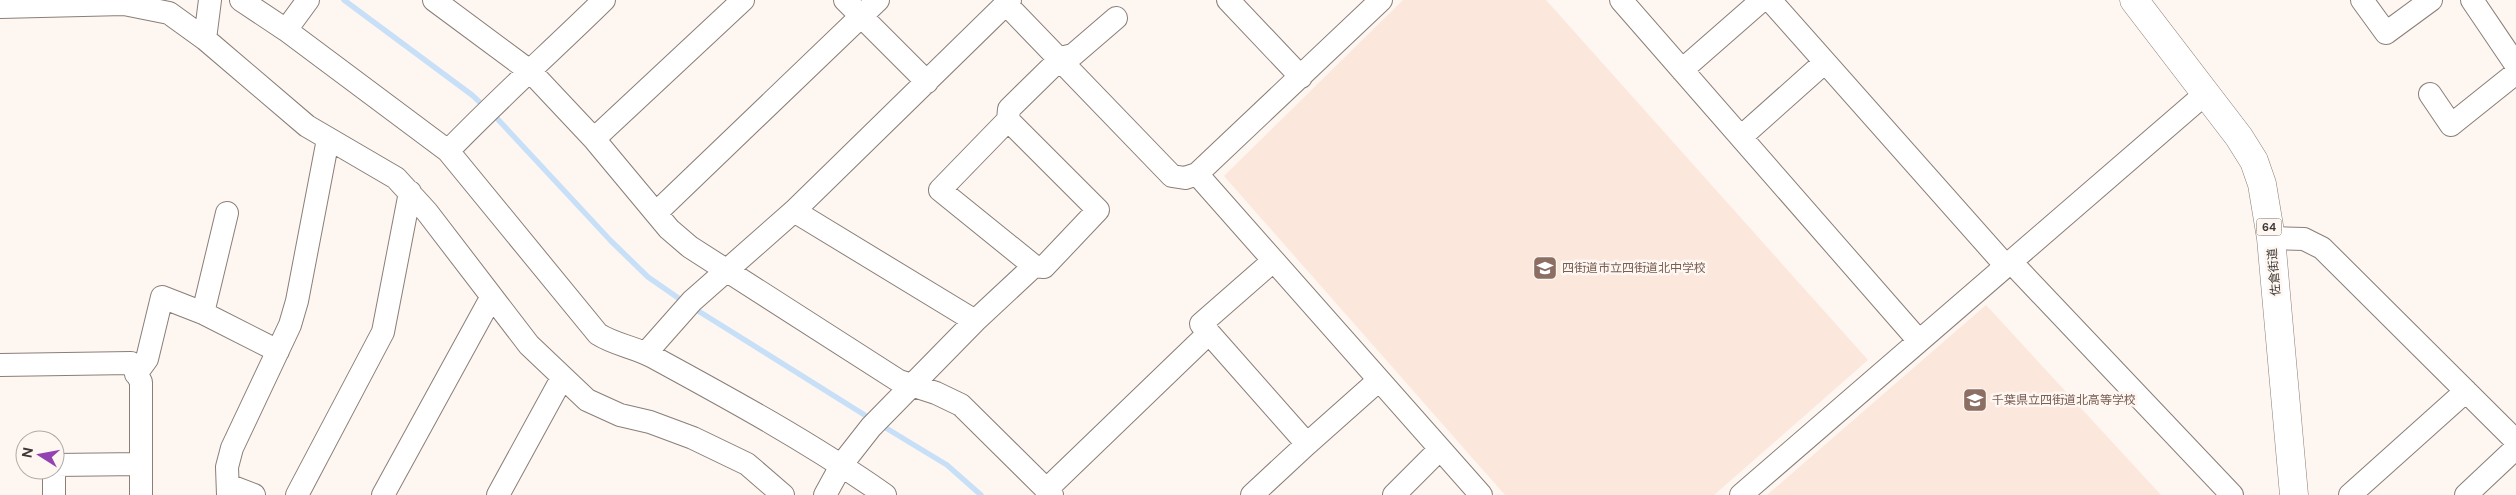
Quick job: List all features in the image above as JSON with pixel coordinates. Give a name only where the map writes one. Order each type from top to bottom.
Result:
[{"type":"main road","name":"佐倉街道","points":[[2134,0],[2254,161],[2262,184],[2271,238],[2294,495]]},
{"type":"street","points":[[205,39],[210,0]]},
{"type":"street","points":[[242,0],[286,30],[448,151],[598,334],[610,342],[646,353],[842,464],[885,495]]},
{"type":"street","points":[[286,30],[308,0]]},
{"type":"street","points":[[448,151],[488,110],[604,0]]},
{"type":"street","points":[[594,139],[743,0]]},
{"type":"street","points":[[845,0],[927,82]]},
{"type":"street","points":[[656,213],[878,0]]},
{"type":"street","points":[[1228,0],[1301,77]]},
{"type":"street","points":[[646,353],[687,306],[724,271],[794,211],[1008,2],[1172,176],[1185,178],[1197,174],[1381,0]]},
{"type":"street","points":[[1621,0],[1919,341]]},
{"type":"street","points":[[1682,70],[1762,0]]},
{"type":"street","points":[[1770,0],[2008,264],[2232,495]]},
{"type":"street","points":[[2362,0],[2386,33],[2431,0]]},
{"type":"street","points":[[2430,94],[2451,125],[2514,60],[2472,0]]},
{"type":"street","points":[[0,7],[124,4],[169,13],[205,39],[307,126],[396,178],[410,192],[529,345],[587,400],[620,415],[650,422],[694,438],[747,464],[783,495]]},
{"type":"street","points":[[449,4],[530,72],[594,139],[656,213],[690,247],[724,271],[899,381],[961,405],[1049,492],[1209,333]]},
{"type":"street","points":[[1008,120],[1098,210],[1044,267],[1034,266],[940,190],[1008,120],[1009,109],[1061,58],[1073,55],[1116,18]]},
{"type":"street","points":[[1741,137],[1825,62]]},
{"type":"street","points":[[1741,495],[2205,94]]},
{"type":"street","points":[[254,495],[228,490],[227,467],[232,448],[290,325],[297,301],[328,140]]},
{"type":"street","points":[[1197,174],[1481,495]]},
{"type":"street","points":[[297,495],[383,332],[410,192]]},
{"type":"street","points":[[794,211],[975,321]]},
{"type":"street","points":[[203,313],[228,213]]},
{"type":"street","points":[[2271,238],[2304,240],[2322,248],[2516,440]]},
{"type":"street","points":[[1273,261],[1201,324],[1307,444]]},
{"type":"street","points":[[825,495],[842,464],[876,422],[975,321],[1034,266]]},
{"type":"street","points":[[136,374],[147,359],[162,297],[203,313],[278,351]]},
{"type":"street","points":[[384,495],[492,298]]},
{"type":"street","points":[[0,366],[131,363],[141,382],[141,495]]},
{"type":"street","points":[[498,495],[562,378]]},
{"type":"street","points":[[1252,495],[1379,380]]},
{"type":"street","points":[[2350,495],[2466,391]]},
{"type":"street","points":[[2466,495],[2516,448]]},
{"type":"street","points":[[1394,495],[1440,449]]},
{"type":"street","points":[[65,465],[141,464]]},
{"type":"street","points":[[54,480],[54,495]]},
{"type":"shaded area","name":"四街道市立四街道北中学校","points":[[1403,0],[1546,0],[1868,360],[1714,495],[1505,495],[1224,176]]},
{"type":"shaded area","name":"千葉県立四街道北高等学校","points":[[1986,305],[2161,495],[1767,495]]},
{"type":"waterway","points":[[344,0],[472,95],[485,107]]},
{"type":"waterway","points":[[492,113],[611,241],[648,277],[684,302]]},
{"type":"waterway","points":[[692,307],[871,419]]},
{"type":"waterway","points":[[881,425],[947,465],[981,495]]},
{"type":"place","name":"四街道市立四街道北中学校","points":[[1545,268]]},
{"type":"place","name":"千葉県立四街道北高等学校","points":[[1975,400]]}]
